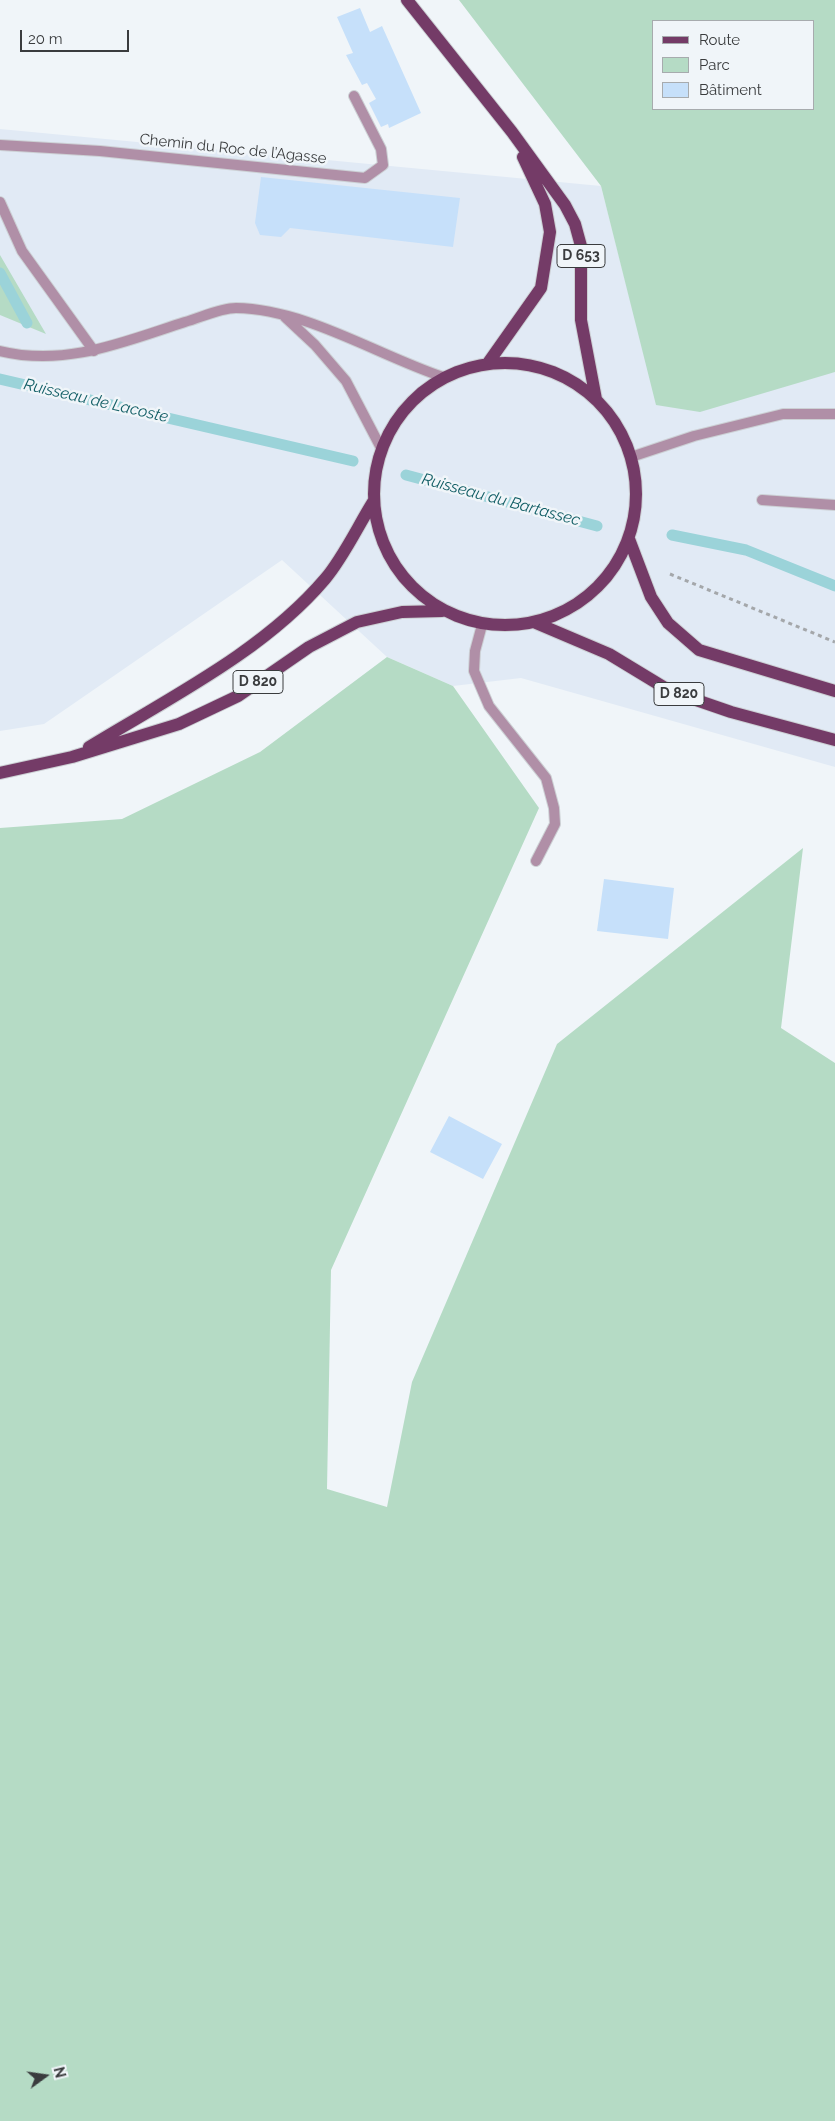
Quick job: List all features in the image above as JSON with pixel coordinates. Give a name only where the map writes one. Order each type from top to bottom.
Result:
[{"type":"main road","name":"D 653","points":[[407,0],[512,132],[566,205],[575,224],[581,246],[581,320],[596,399]]},
{"type":"main road","name":"D 653","points":[[488,363],[541,288],[550,232],[545,204],[512,132]]},
{"type":"main road","points":[[488,363],[527,364],[564,376],[596,399],[617,426],[631,456],[637,498],[629,539],[608,577],[576,606],[536,623],[509,627],[482,625],[442,611],[407,583],[382,546],[373,502],[374,474],[381,448],[395,420],[415,397],[443,377],[464,368],[488,363]]},
{"type":"main road","name":"D 820","points":[[72,757],[231,659],[290,616],[327,578],[373,502]]},
{"type":"main road","points":[[629,539],[651,598],[668,623],[700,650],[835,691]]},
{"type":"main road","name":"D 820","points":[[0,773],[72,757],[187,720],[238,696],[309,647],[357,622],[402,612],[442,611]]},
{"type":"main road","name":"D 820","points":[[536,623],[609,654],[670,691],[731,712],[835,740]]},
{"type":"street","name":"Chemin du Roc de l’Agasse","points":[[0,145],[100,151],[365,178],[383,165],[381,149],[354,96]]},
{"type":"street","points":[[0,202],[22,251],[94,351]]},
{"type":"street","points":[[0,351],[51,356],[94,351],[234,308],[281,313],[338,334],[405,364],[443,377]]},
{"type":"street","points":[[281,313],[315,345],[346,381],[381,448]]},
{"type":"street","points":[[631,456],[694,436],[783,414],[835,414]]},
{"type":"street","points":[[762,500],[835,505]]},
{"type":"street","points":[[482,625],[475,651],[474,671],[489,706],[546,778],[554,808],[555,824],[536,861]]},
{"type":"path","points":[[635,559],[835,642]]},
{"type":"shaded area","points":[[0,129],[601,186],[657,404],[835,372],[835,767],[521,678],[453,686],[387,657],[282,560],[44,724],[0,731]]},
{"type":"green space","points":[[459,0],[835,0],[835,372],[700,412],[656,405],[601,186]]},
{"type":"green space","points":[[0,255],[46,334],[0,315]]},
{"type":"green space","points":[[387,657],[453,686],[539,808],[331,1270],[327,1489],[387,1507],[412,1382],[557,1044],[803,848],[781,1028],[835,1063],[835,2121],[0,2121],[0,828],[122,819],[260,752]]},
{"type":"building","points":[[360,8],[370,32],[382,26],[421,113],[389,128],[388,124],[381,127],[369,103],[376,99],[367,83],[362,85],[346,55],[353,53],[337,17]]},
{"type":"building","points":[[261,177],[460,198],[453,247],[290,228],[281,237],[260,235],[255,223]]},
{"type":"building","points":[[604,879],[674,888],[668,939],[597,931]]},
{"type":"building","points":[[449,1116],[502,1144],[483,1179],[430,1152]]},
{"type":"waterway","name":"Ruisseau du Bartassec","points":[[0,273],[27,323]]},
{"type":"waterway","name":"Ruisseau de Lacoste","points":[[0,379],[353,461]]},
{"type":"waterway","name":"Ruisseau du Bartassec","points":[[406,475],[597,526]]},
{"type":"waterway","name":"Ruisseau du Bartassec","points":[[672,535],[746,550],[835,586]]}]
